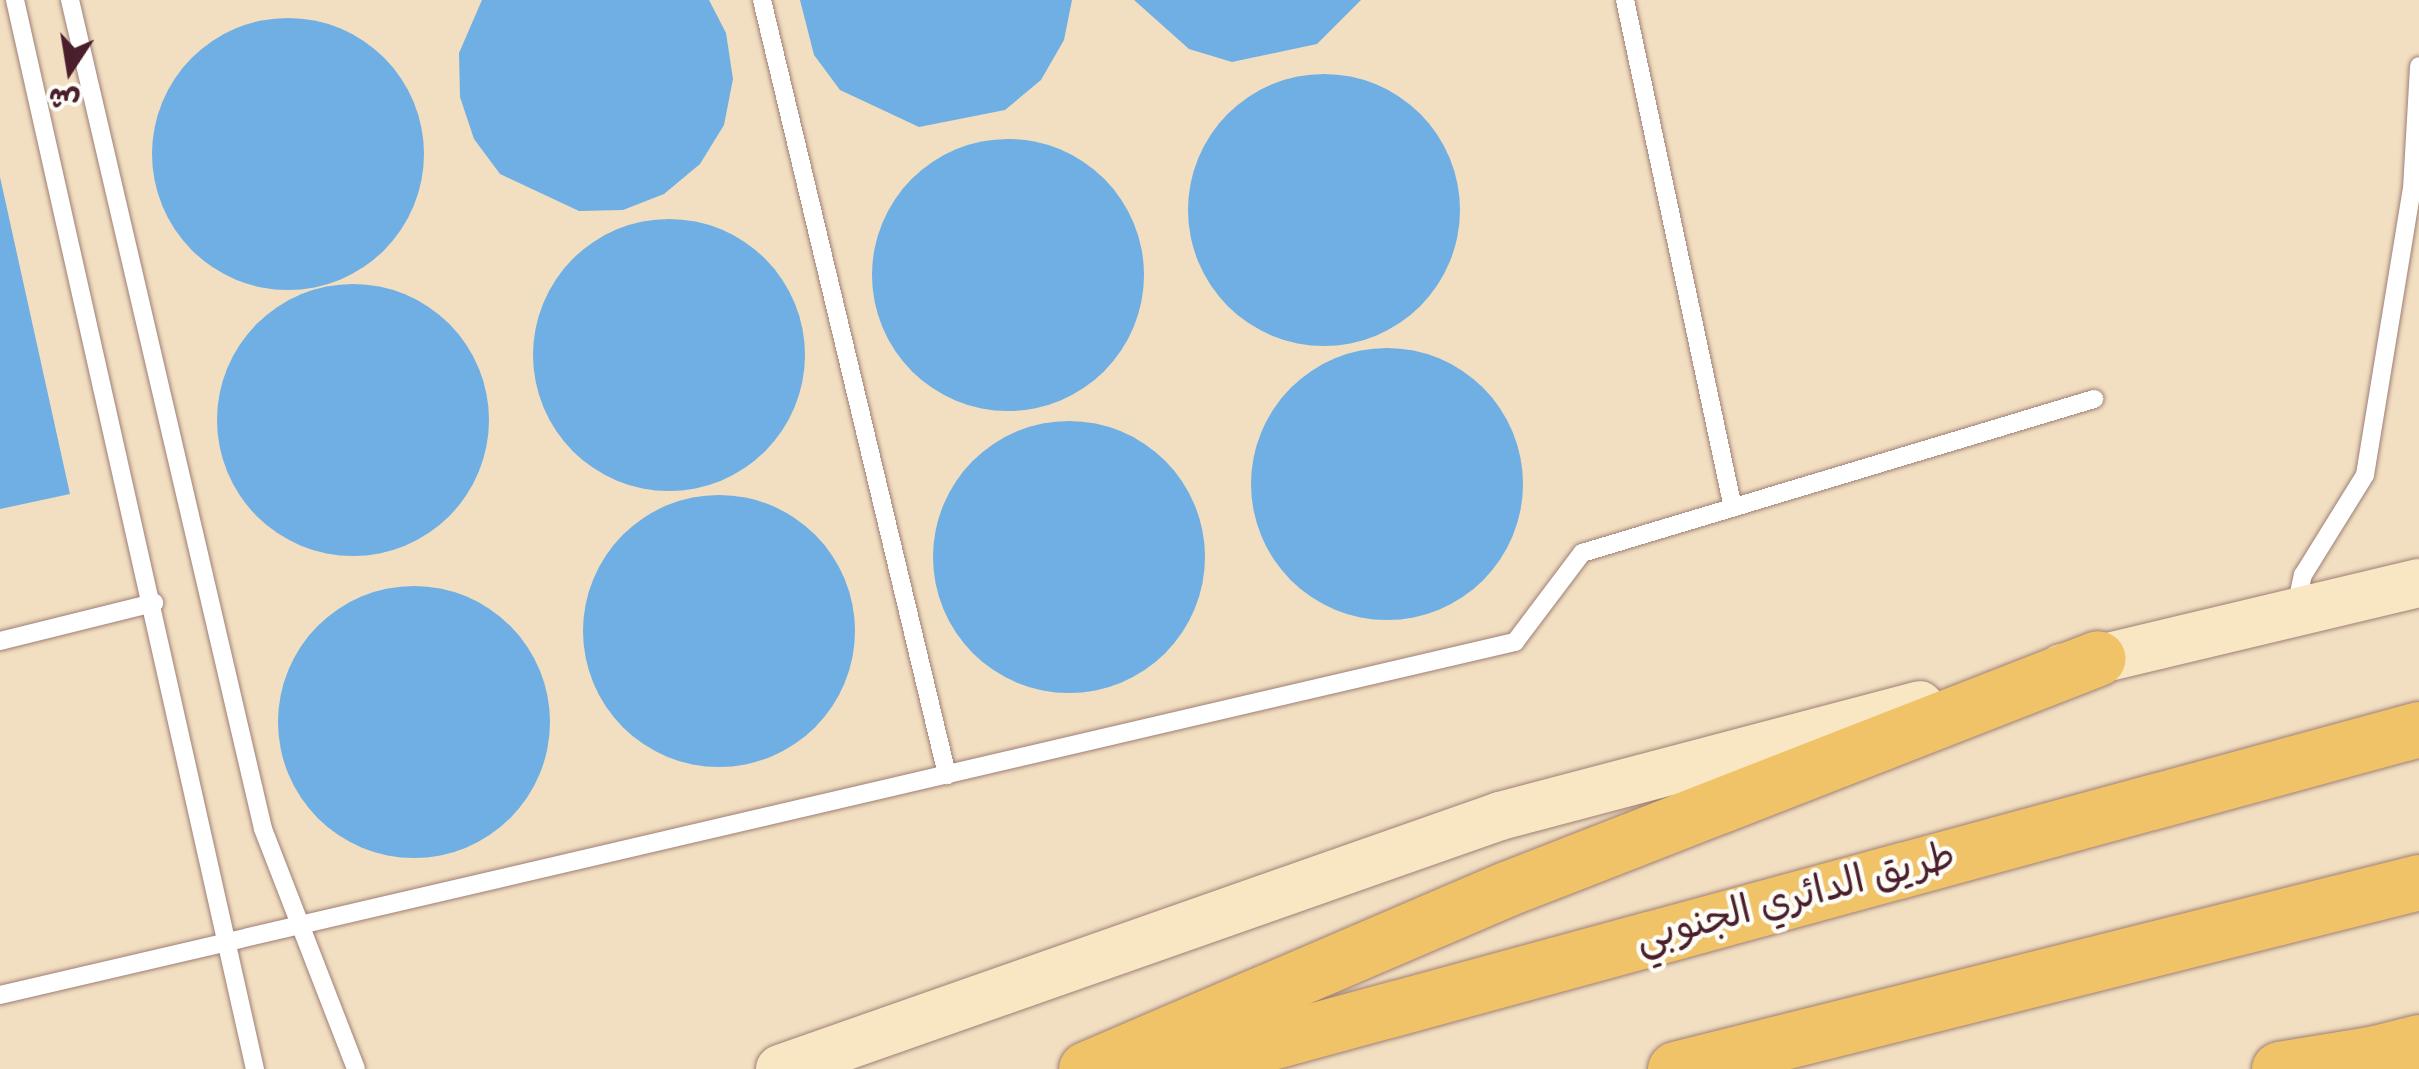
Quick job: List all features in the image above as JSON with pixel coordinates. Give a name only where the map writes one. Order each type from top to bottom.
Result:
[{"type":"main road","points":[[780,1069],[1500,816],[2098,658],[2419,583]]},
{"type":"main road","points":[[1086,1069],[1506,889],[2098,658]]},
{"type":"main road","name":"طريق الدائري الجنوبي","points":[[1172,1069],[2419,729]]},
{"type":"main road","points":[[1675,1069],[2419,882]]},
{"type":"main road","points":[[2279,1069],[2400,1047]]},
{"type":"main road","points":[[2314,1069],[2400,1047]]},
{"type":"lane","points":[[15,0],[154,603],[255,1069]]},
{"type":"lane","points":[[70,0],[263,829],[356,1069]]},
{"type":"lane","points":[[762,0],[947,776]]},
{"type":"lane","points":[[1625,0],[1733,508]]},
{"type":"lane","points":[[2294,612],[2303,575],[2364,475],[2412,189],[2419,66]]},
{"type":"lane","points":[[0,996],[1514,642],[1582,554],[2094,399]]},
{"type":"lane","points":[[0,641],[154,603]]},
{"type":"water","points":[[482,0],[709,0],[726,33],[733,79],[724,125],[700,164],[664,194],[623,210],[579,211],[500,174],[474,139],[460,97],[459,53]]},
{"type":"water","points":[[800,0],[1072,0],[1064,40],[1041,80],[1005,110],[919,127],[840,90],[814,55]]},
{"type":"water","points":[[1134,0],[1361,0],[1317,44],[1232,62],[1189,49]]},
{"type":"water","points":[[288,18],[315,20],[340,28],[384,58],[414,102],[422,127],[422,181],[414,206],[384,250],[340,280],[315,288],[288,290],[261,288],[236,280],[192,250],[162,206],[154,181],[152,154],[154,127],[162,102],[192,58],[236,28],[261,20]]},
{"type":"water","points":[[1324,74],[1351,76],[1376,84],[1420,114],[1450,158],[1458,183],[1458,237],[1450,262],[1420,306],[1376,336],[1351,344],[1324,346],[1297,344],[1272,336],[1228,306],[1198,262],[1190,237],[1188,210],[1190,183],[1198,158],[1228,114],[1272,84],[1297,76]]},
{"type":"water","points":[[1008,139],[1035,141],[1060,149],[1104,179],[1134,223],[1142,248],[1142,302],[1134,327],[1104,371],[1060,401],[1035,409],[1008,411],[981,409],[956,401],[912,371],[882,327],[874,302],[872,275],[874,248],[882,223],[912,179],[956,149],[981,141]]},
{"type":"water","points":[[0,177],[70,494],[0,509]]},
{"type":"water","points":[[669,219],[696,221],[721,229],[765,259],[795,303],[803,328],[803,382],[795,407],[765,451],[721,481],[696,489],[669,491],[642,489],[617,481],[573,451],[543,407],[535,382],[533,355],[535,328],[543,303],[573,259],[617,229],[642,221]]},
{"type":"water","points":[[353,284],[380,286],[405,294],[449,324],[479,368],[487,393],[487,447],[479,472],[449,516],[405,546],[380,554],[353,556],[326,554],[301,546],[257,516],[227,472],[219,447],[217,420],[219,393],[227,368],[257,324],[301,294],[326,286]]},
{"type":"water","points":[[1387,348],[1414,350],[1439,358],[1483,388],[1513,432],[1521,457],[1521,511],[1513,536],[1483,580],[1439,610],[1414,618],[1387,620],[1360,618],[1335,610],[1291,580],[1261,536],[1253,511],[1251,484],[1253,457],[1261,432],[1291,388],[1335,358],[1360,350]]},
{"type":"water","points":[[1069,421],[1096,423],[1121,431],[1165,461],[1195,505],[1203,530],[1203,584],[1195,609],[1165,653],[1121,683],[1096,691],[1069,693],[1042,691],[1017,683],[973,653],[943,609],[935,584],[933,557],[935,530],[943,505],[973,461],[1017,431],[1042,423]]},
{"type":"water","points":[[719,495],[746,497],[771,505],[815,535],[845,579],[853,604],[853,658],[845,683],[815,727],[771,757],[746,765],[719,767],[692,765],[667,757],[623,727],[593,683],[585,658],[583,631],[585,604],[593,579],[623,535],[667,505],[692,497]]},
{"type":"water","points":[[414,586],[441,588],[466,596],[510,626],[540,670],[548,695],[548,749],[540,774],[510,818],[466,848],[441,856],[414,858],[387,856],[362,848],[318,818],[288,774],[280,749],[278,722],[280,695],[288,670],[318,626],[362,596],[387,588]]}]
